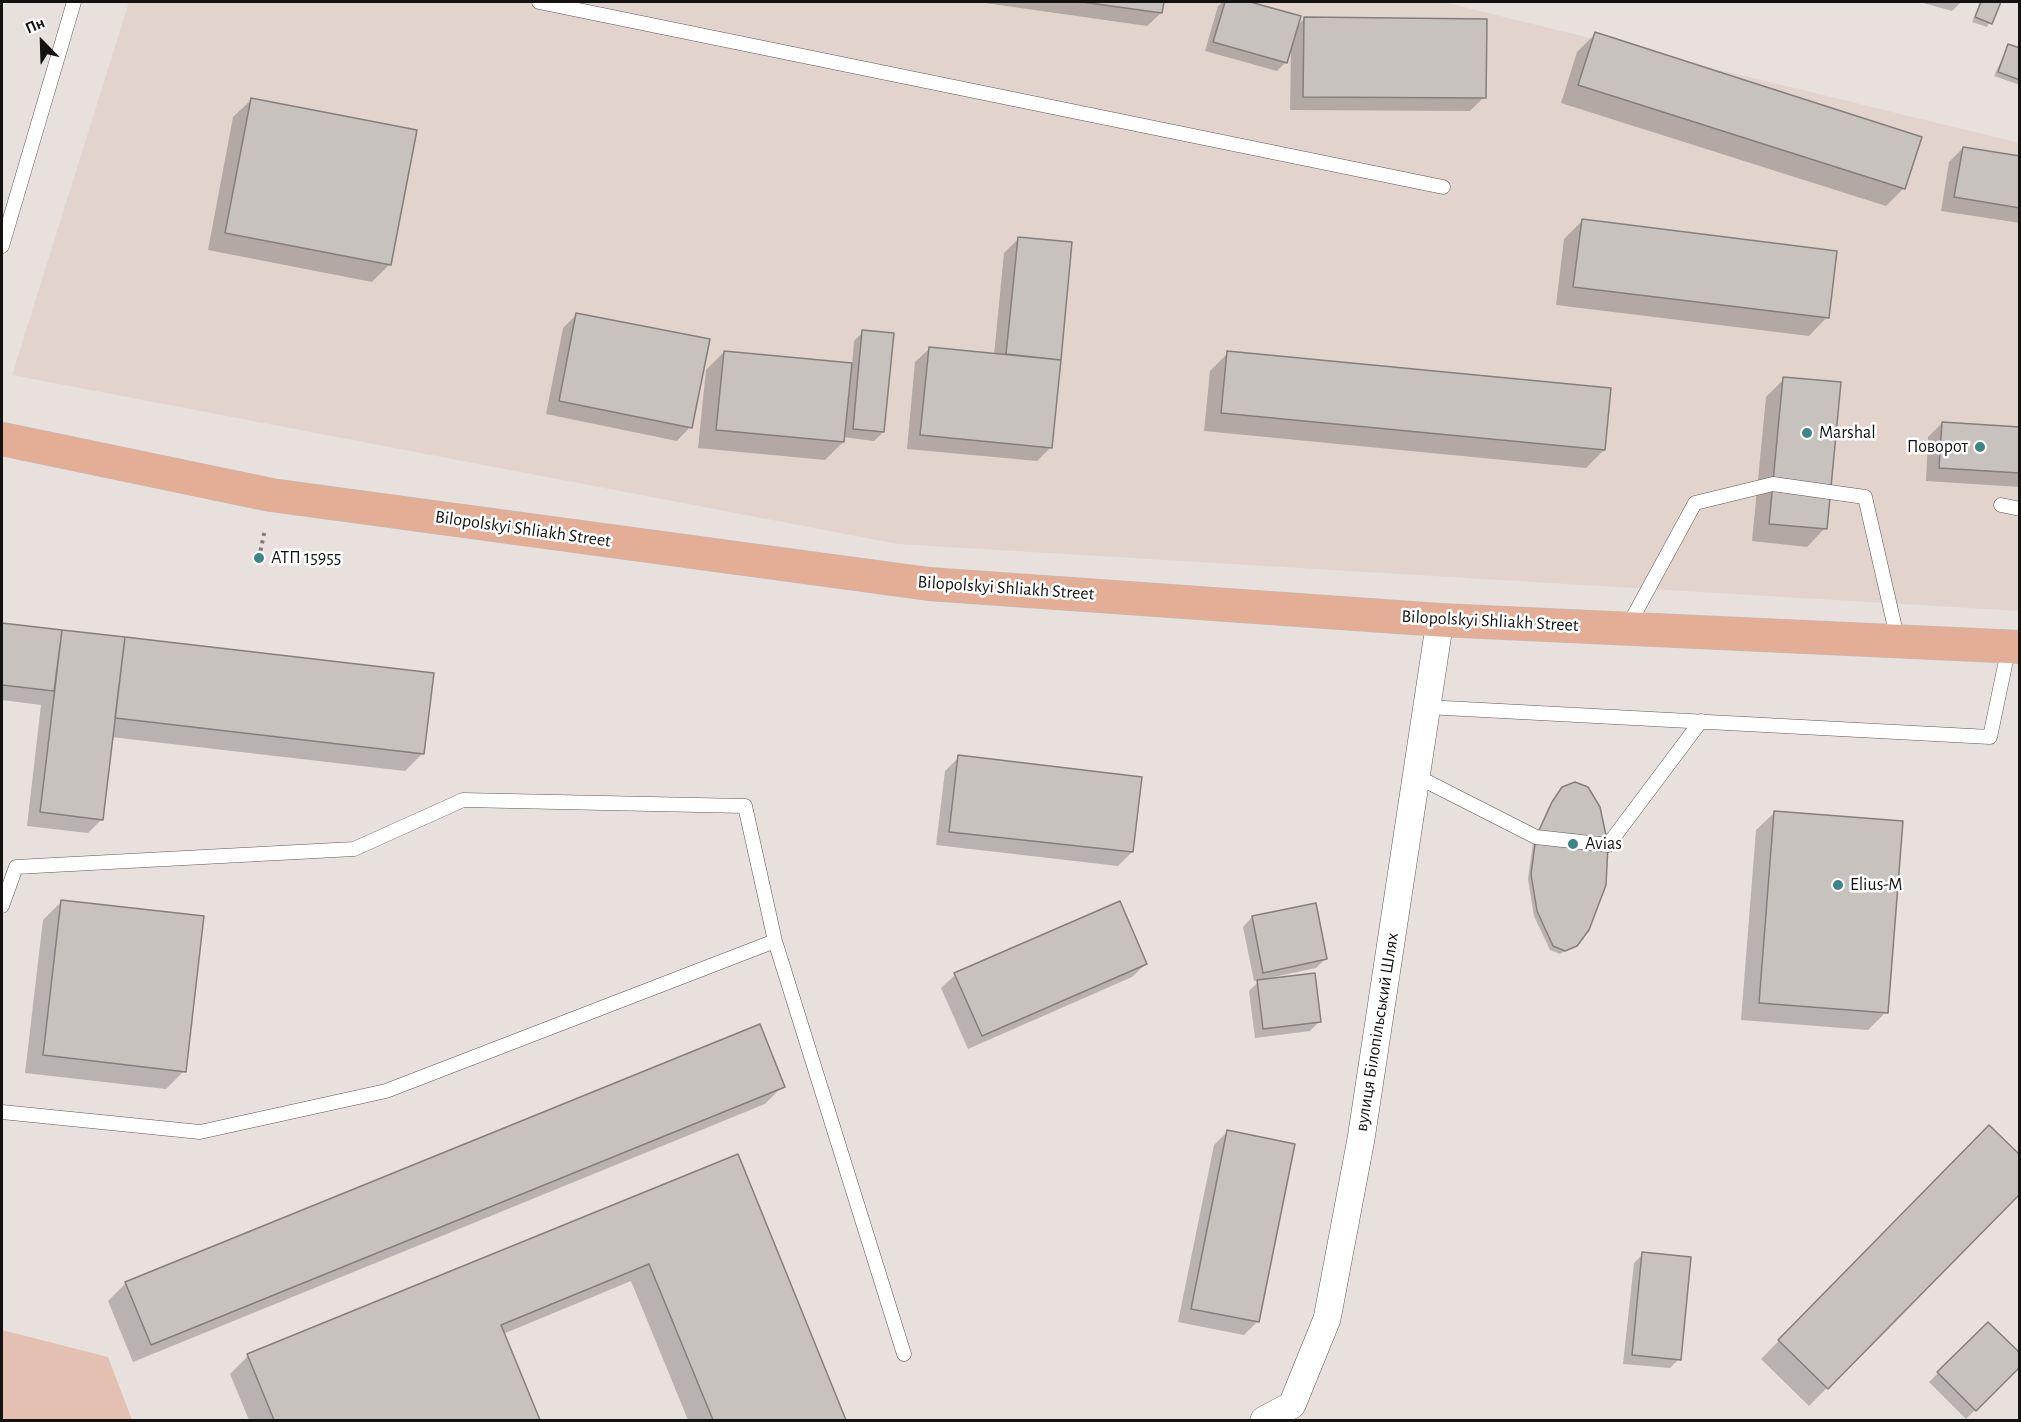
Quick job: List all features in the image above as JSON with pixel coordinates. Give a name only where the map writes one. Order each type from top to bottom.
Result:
[{"type":"main road","name":"Bilopolskyi Shliakh Street","points":[[2,439],[271,495],[929,584],[1440,620],[2014,646]]},
{"type":"street","name":"вулиця Білопільський Шлях","points":[[1264,1420],[1292,1405],[1327,1319],[1361,1139],[1440,620]]},
{"type":"lane","points":[[2,246],[75,2]]},
{"type":"lane","points":[[539,2],[1443,187]]},
{"type":"lane","points":[[1627,628],[1695,503],[1773,484],[1865,497],[1898,641]]},
{"type":"lane","points":[[2001,505],[2019,509]]},
{"type":"lane","points":[[1426,707],[1990,737],[2014,646]]},
{"type":"lane","points":[[1416,776],[1536,837],[1608,845],[1701,722]]},
{"type":"lane","points":[[2,906],[16,867],[354,849],[463,800],[745,806],[775,941],[904,1354]]},
{"type":"lane","points":[[2,1112],[200,1132],[386,1091],[775,941]]},
{"type":"shaded area","points":[[129,2],[1443,2],[2019,143],[2019,611],[898,544],[12,375]]},
{"type":"shaded area","points":[[2,1330],[108,1357],[132,1420],[2,1420]]},
{"type":"building","points":[[1082,2],[1164,2],[1162,13]]},
{"type":"building","points":[[1225,2],[1250,2],[1301,16],[1287,63],[1213,42]]},
{"type":"building","points":[[1981,2],[2001,2],[1992,24],[1975,17]]},
{"type":"building","points":[[1304,17],[1487,19],[1486,98],[1303,97]]},
{"type":"building","points":[[1595,32],[1922,137],[1905,189],[1578,85]]},
{"type":"building","points":[[2008,44],[2020,48],[2020,80],[1998,72]]},
{"type":"building","points":[[251,98],[417,130],[391,265],[225,233]]},
{"type":"building","points":[[1963,147],[2020,156],[2020,208],[1954,197]]},
{"type":"building","points":[[1582,219],[1837,251],[1829,318],[1573,287]]},
{"type":"building","points":[[1018,237],[1072,242],[1061,360],[1006,354]]},
{"type":"building","points":[[576,313],[710,339],[692,428],[559,401]]},
{"type":"building","points":[[862,330],[894,333],[884,432],[853,429]]},
{"type":"building","points":[[929,347],[1061,360],[1052,448],[920,435]]},
{"type":"building","points":[[724,351],[852,363],[844,442],[716,430]]},
{"type":"building","points":[[1227,351],[1611,388],[1605,450],[1221,413]]},
{"type":"building","name":"Marshal","points":[[1783,377],[1841,382],[1827,529],[1769,524]]},
{"type":"building","name":"Поворот","points":[[1942,422],[2020,427],[2020,473],[1939,468]]},
{"type":"building","points":[[2,623],[62,630],[54,691],[2,685]]},
{"type":"building","points":[[62,630],[125,637],[103,820],[40,812]]},
{"type":"building","points":[[125,637],[434,673],[424,754],[115,718]]},
{"type":"building","points":[[958,755],[1142,777],[1133,852],[949,832]]},
{"type":"building","points":[[1575,782],[1588,787],[1600,807],[1608,845],[1606,885],[1589,930],[1577,946],[1565,951],[1553,946],[1537,911],[1531,874],[1536,837],[1552,802],[1562,787]]},
{"type":"building","points":[[1774,811],[1903,821],[1888,1013],[1759,1003]]},
{"type":"building","points":[[61,900],[204,916],[186,1072],[43,1055]]},
{"type":"building","points":[[1120,901],[1147,964],[982,1036],[954,973]]},
{"type":"building","points":[[1316,903],[1327,959],[1263,973],[1252,916]]},
{"type":"building","points":[[1315,973],[1321,1022],[1263,1029],[1257,980]]},
{"type":"building","points":[[760,1024],[785,1087],[151,1345],[125,1282]]},
{"type":"building","points":[[1989,1125],[2020,1155],[2020,1194],[1828,1389],[1778,1340]]},
{"type":"building","points":[[1227,1130],[1295,1144],[1259,1322],[1191,1309]]},
{"type":"building","points":[[738,1154],[846,1420],[713,1420],[649,1264],[501,1325],[540,1420],[274,1420],[247,1354]]},
{"type":"building","points":[[1642,1252],[1691,1257],[1681,1360],[1632,1355]]},
{"type":"building","points":[[1988,1322],[2020,1353],[2020,1367],[1976,1411],[1937,1372]]},
{"type":"place","name":"Marshal","points":[[1807,433]]},
{"type":"place","name":"Поворот","points":[[1980,447]]},
{"type":"place","name":"АТП 15955","points":[[259,558]]},
{"type":"place","name":"Avias","points":[[1573,844]]},
{"type":"place","name":"Elius-M","points":[[1838,885]]}]
